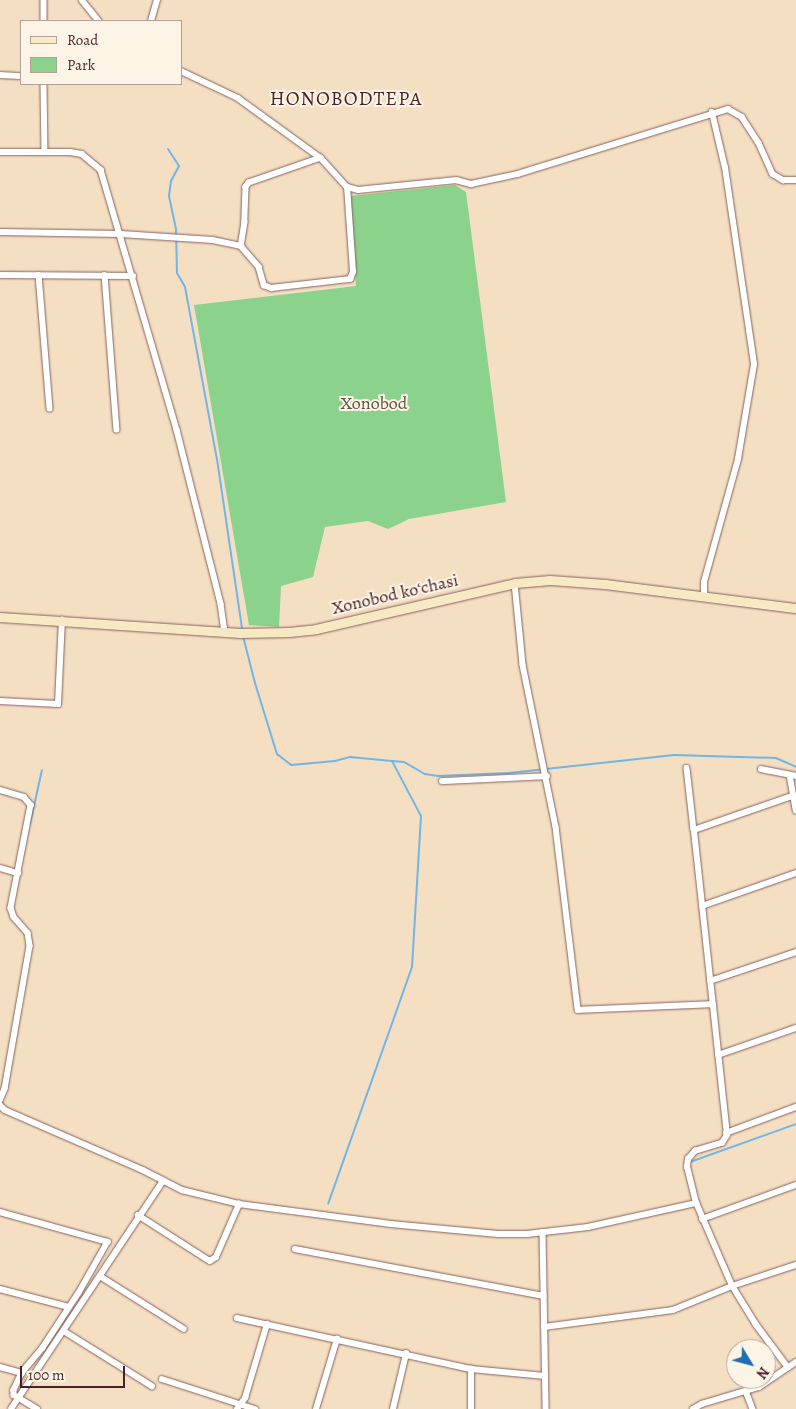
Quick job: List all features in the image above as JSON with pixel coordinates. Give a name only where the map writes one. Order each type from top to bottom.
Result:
[{"type":"main road","name":"Xonobod koʻchasi","points":[[0,617],[243,633],[289,632],[316,628],[516,583],[563,580],[796,608]]},
{"type":"street","points":[[44,0],[44,20]]},
{"type":"street","points":[[82,0],[98,20]]},
{"type":"street","points":[[151,20],[157,0]]},
{"type":"street","points":[[0,232],[121,234],[213,240],[241,246],[258,267],[262,282],[271,288],[350,280],[353,272],[347,187],[321,158],[238,98],[182,71]]},
{"type":"street","points":[[0,76],[20,76]]},
{"type":"street","points":[[44,85],[44,152]]},
{"type":"street","points":[[347,187],[370,190],[456,180],[471,184],[518,174],[728,109],[742,117],[759,143],[774,174],[783,180],[796,180]]},
{"type":"street","points":[[704,596],[704,582],[738,459],[754,364],[725,168],[712,113]]},
{"type":"street","points":[[0,152],[70,152],[82,154],[101,170],[180,440],[222,604],[225,632]]},
{"type":"street","points":[[241,246],[245,222],[246,187],[249,183],[321,158]]},
{"type":"street","points":[[39,275],[50,409]]},
{"type":"street","points":[[105,275],[118,430]]},
{"type":"street","points":[[0,276],[133,276]]},
{"type":"street","points":[[516,583],[523,666],[556,827],[578,1010],[713,1004]]},
{"type":"street","points":[[0,701],[58,704],[62,620]]},
{"type":"street","points":[[687,768],[726,1133],[724,1141],[695,1151],[688,1159],[687,1167],[696,1203],[732,1286],[756,1325],[788,1368]]},
{"type":"street","points":[[761,769],[793,775],[792,796],[796,810]]},
{"type":"street","points":[[442,781],[547,776]]},
{"type":"street","points":[[0,790],[24,797],[31,806],[11,911],[28,933],[30,946],[5,1089],[0,1101]]},
{"type":"street","points":[[694,830],[792,796]]},
{"type":"street","points":[[0,868],[18,873]]},
{"type":"street","points":[[702,906],[796,873]]},
{"type":"street","points":[[710,981],[796,952]]},
{"type":"street","points":[[718,1055],[796,1028]]},
{"type":"street","points":[[0,1106],[5,1110],[144,1170],[163,1181],[191,1193],[239,1204],[391,1224],[488,1233],[543,1232],[628,1220],[696,1203]]},
{"type":"street","points":[[726,1133],[796,1107]]},
{"type":"street","points":[[11,1409],[64,1331],[138,1215],[163,1181]]},
{"type":"street","points":[[702,1218],[796,1185]]},
{"type":"street","points":[[138,1215],[210,1261],[216,1257],[239,1204]]},
{"type":"street","points":[[0,1212],[120,1245]]},
{"type":"street","points":[[543,1232],[546,1409]]},
{"type":"street","points":[[37,1409],[19,1399],[13,1393],[22,1373],[43,1348],[108,1242]]},
{"type":"street","points":[[295,1249],[544,1296]]},
{"type":"street","points":[[544,1327],[673,1310],[732,1286],[796,1265]]},
{"type":"street","points":[[100,1276],[184,1329]]},
{"type":"street","points":[[0,1290],[69,1307]]},
{"type":"street","points":[[237,1318],[471,1368],[545,1376]]},
{"type":"street","points":[[239,1407],[267,1324]]},
{"type":"street","points":[[64,1331],[152,1386]]},
{"type":"street","points":[[316,1409],[337,1339]]},
{"type":"street","points":[[393,1409],[406,1354]]},
{"type":"street","points":[[693,1409],[702,1404],[759,1387],[796,1362]]},
{"type":"street","points":[[0,1367],[22,1373]]},
{"type":"street","points":[[471,1368],[471,1409]]},
{"type":"street","points":[[162,1379],[239,1407],[255,1409]]},
{"type":"street","points":[[746,1391],[753,1409]]},
{"type":"green space","name":"Xonobod","points":[[455,185],[466,192],[506,502],[409,519],[388,529],[368,521],[325,527],[313,577],[281,586],[279,627],[249,625],[194,305],[356,286],[350,196]]},
{"type":"waterway","points":[[168,149],[179,166],[171,181],[169,196],[176,230],[177,273],[185,287],[217,459],[242,629]]},
{"type":"waterway","points":[[243,636],[277,754],[291,765],[335,761],[350,757],[392,761],[421,816],[412,967],[328,1204]]},
{"type":"waterway","points":[[392,761],[404,762],[425,774],[438,776],[509,773],[674,755],[776,758],[796,767]]},
{"type":"waterway","points":[[30,824],[42,770]]},
{"type":"waterway","points":[[690,1162],[796,1124]]},
{"type":"district","name":"HONOBODTEPA","points":[[346,98]]}]
